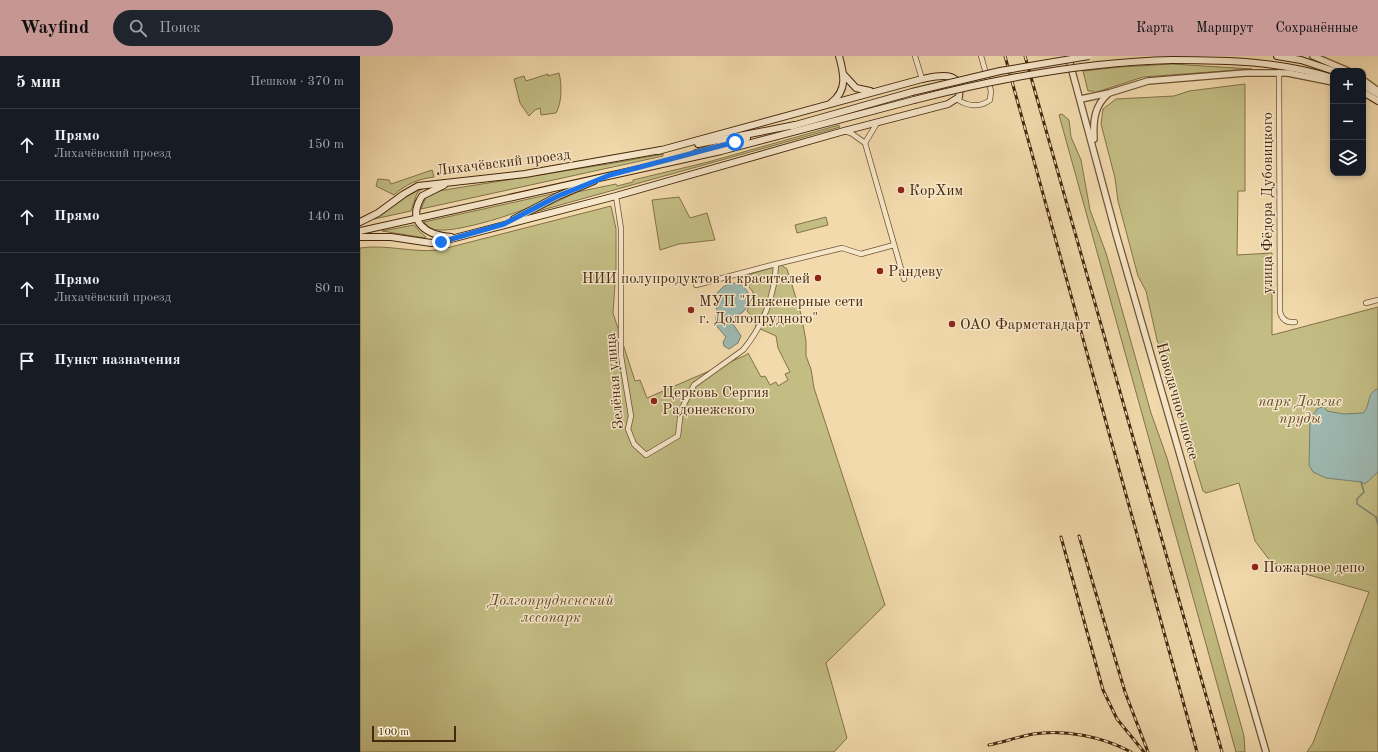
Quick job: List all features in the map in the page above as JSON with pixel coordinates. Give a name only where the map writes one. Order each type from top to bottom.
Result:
[{"type":"main road","points":[[828,105],[835,100],[841,92],[844,75],[839,56]]},
{"type":"main road","name":"Лихачёвский проезд","points":[[360,230],[646,166],[912,92],[1000,71],[1089,56]]},
{"type":"main road","points":[[1277,56],[1301,60],[1330,70]]},
{"type":"main road","name":"Лихачёвский проезд","points":[[646,166],[737,147],[974,85],[1052,70],[1098,64],[1172,60],[1228,60],[1280,65],[1330,77]]},
{"type":"main road","points":[[844,75],[856,88],[861,91],[878,91]]},
{"type":"main road","name":"Лихачёвский проезд","points":[[658,151],[922,79],[949,75],[958,83],[960,92],[957,99]]},
{"type":"main road","points":[[1366,87],[1378,93]]},
{"type":"main road","points":[[1366,94],[1378,101]]},
{"type":"main road","points":[[360,237],[390,237],[431,242],[456,238],[504,224],[616,196],[844,131],[948,104],[957,99]]},
{"type":"main road","name":"Лихачёвский проезд","points":[[360,222],[382,210],[410,190],[428,184],[525,174],[795,125]]},
{"type":"main road","points":[[504,224],[558,196],[610,175]]},
{"type":"main road","points":[[455,181],[436,188],[422,196],[416,207],[417,218],[421,227],[433,235],[456,238]]},
{"type":"street","points":[[915,56],[922,79]]},
{"type":"street","points":[[957,99],[966,104],[980,105],[990,100],[991,94],[981,56]]},
{"type":"street","name":"Новодачное шоссе","points":[[1068,56],[1116,234],[1266,752]]},
{"type":"street","points":[[1312,56],[1341,68]]},
{"type":"street","points":[[1080,99],[1109,93],[1148,81],[1245,73],[1279,72],[1330,81]]},
{"type":"street","name":"улица Фёдора Дубовицкого","points":[[1279,72],[1280,312],[1284,320],[1295,322]]},
{"type":"street","points":[[1366,83],[1378,93]]},
{"type":"street","points":[[1094,149],[1095,116],[1102,100],[1109,93]]},
{"type":"street","points":[[865,143],[876,123]]},
{"type":"street","points":[[844,131],[851,133],[865,143],[904,279]]},
{"type":"street","name":"Зелёная улица","points":[[616,196],[621,229],[621,356],[630,416],[628,429],[634,444],[646,455],[678,436],[682,410],[694,385],[743,350],[748,344],[766,313],[776,279],[776,264]]},
{"type":"street","points":[[696,285],[842,248],[861,254],[894,244]]},
{"type":"street","points":[[1366,303],[1378,300]]},
{"type":"green space","points":[[1172,64],[1252,69],[1143,77],[1094,93],[1093,91],[1088,91],[1083,71],[1120,67]]},
{"type":"green space","points":[[559,73],[561,93],[556,113],[541,115],[540,108],[535,110],[529,116],[520,103],[514,79],[524,76],[526,81],[548,74],[548,76]]},
{"type":"green space","name":"парк Долгие пруды","points":[[1245,84],[1245,191],[1238,191],[1237,255],[1272,253],[1272,335],[1378,307],[1378,752],[1307,752],[1313,743],[1369,592],[1295,571],[1271,562],[1255,541],[1239,483],[1206,493],[1203,491],[1157,340],[1146,291],[1138,276],[1118,201],[1115,178],[1101,124],[1103,109],[1116,99],[1174,96],[1189,91]]},
{"type":"green space","points":[[1062,114],[1069,120],[1071,137],[1081,160],[1090,210],[1106,253],[1151,413],[1167,458],[1244,736],[1245,752],[1236,752],[1059,115]]},
{"type":"green space","points":[[839,125],[840,127],[535,212],[577,192],[633,182],[633,180],[708,162]]},
{"type":"green space","points":[[663,154],[663,156],[421,209],[426,197],[438,191]]},
{"type":"green space","points":[[432,170],[434,177],[412,183],[394,195],[376,186],[378,179],[389,180],[391,184]]},
{"type":"green space","points":[[425,187],[417,193],[411,211],[374,219],[406,196]]},
{"type":"green space","points":[[556,193],[547,199],[518,212],[465,227],[450,230],[437,230],[430,228],[424,222]]},
{"type":"green space","points":[[679,197],[690,218],[707,213],[715,240],[679,244],[660,250],[652,200]]},
{"type":"green space","name":"Долгопрудненский лесопарк","points":[[611,206],[616,229],[616,268],[613,313],[635,381],[640,380],[647,398],[748,353],[761,377],[765,376],[770,385],[776,382],[778,386],[788,380],[785,374],[790,372],[778,348],[776,336],[756,327],[755,320],[747,311],[753,292],[745,282],[744,276],[781,265],[787,269],[801,314],[806,341],[806,356],[811,369],[814,388],[885,605],[826,663],[847,738],[834,752],[360,752],[360,248],[380,247],[429,251],[439,250]]},
{"type":"green space","points":[[826,217],[828,225],[797,233],[795,225]]},
{"type":"green space","points":[[414,225],[426,237],[425,238],[382,231]]},
{"type":"water","points":[[730,283],[736,283],[745,288],[748,292],[749,302],[743,312],[732,318],[733,324],[741,336],[738,343],[729,349],[724,346],[723,342],[726,337],[715,324],[717,311],[715,295],[723,287]]},
{"type":"water","points":[[1378,389],[1378,472],[1365,484],[1361,482],[1326,478],[1313,472],[1309,465],[1310,420],[1318,408],[1324,407],[1327,411],[1344,414],[1363,413],[1367,407],[1370,396]]},
{"type":"waterway","points":[[1361,482],[1364,492],[1357,499],[1357,504],[1376,517],[1378,525]]},
{"type":"railway","points":[[1005,56],[1197,752]]},
{"type":"railway","points":[[1025,56],[1222,752]]},
{"type":"railway","points":[[1079,536],[1125,692],[1148,752]]},
{"type":"railway","points":[[1061,537],[1103,690],[1117,719],[1144,752]]},
{"type":"railway","points":[[989,745],[1033,734],[1058,733],[1096,738],[1131,752]]},
{"type":"place","name":"КорХим","points":[[901,190]]},
{"type":"place","name":"Рандеву","points":[[880,271]]},
{"type":"place","name":"НИИ полупродуктов и красителей","points":[[818,278]]},
{"type":"place","name":"МУП \"Инженерные сети г. Долгопрудного\"","points":[[691,310]]},
{"type":"place","name":"ОАО Фармстандарт","points":[[952,324]]},
{"type":"place","name":"Церковь Сергия Радонежского","points":[[654,401]]},
{"type":"place","name":"Пожарное депо","points":[[1255,567]]},
{"type":"route","points":[[441,242],[504,224],[558,196],[610,175],[735,142]]}]
